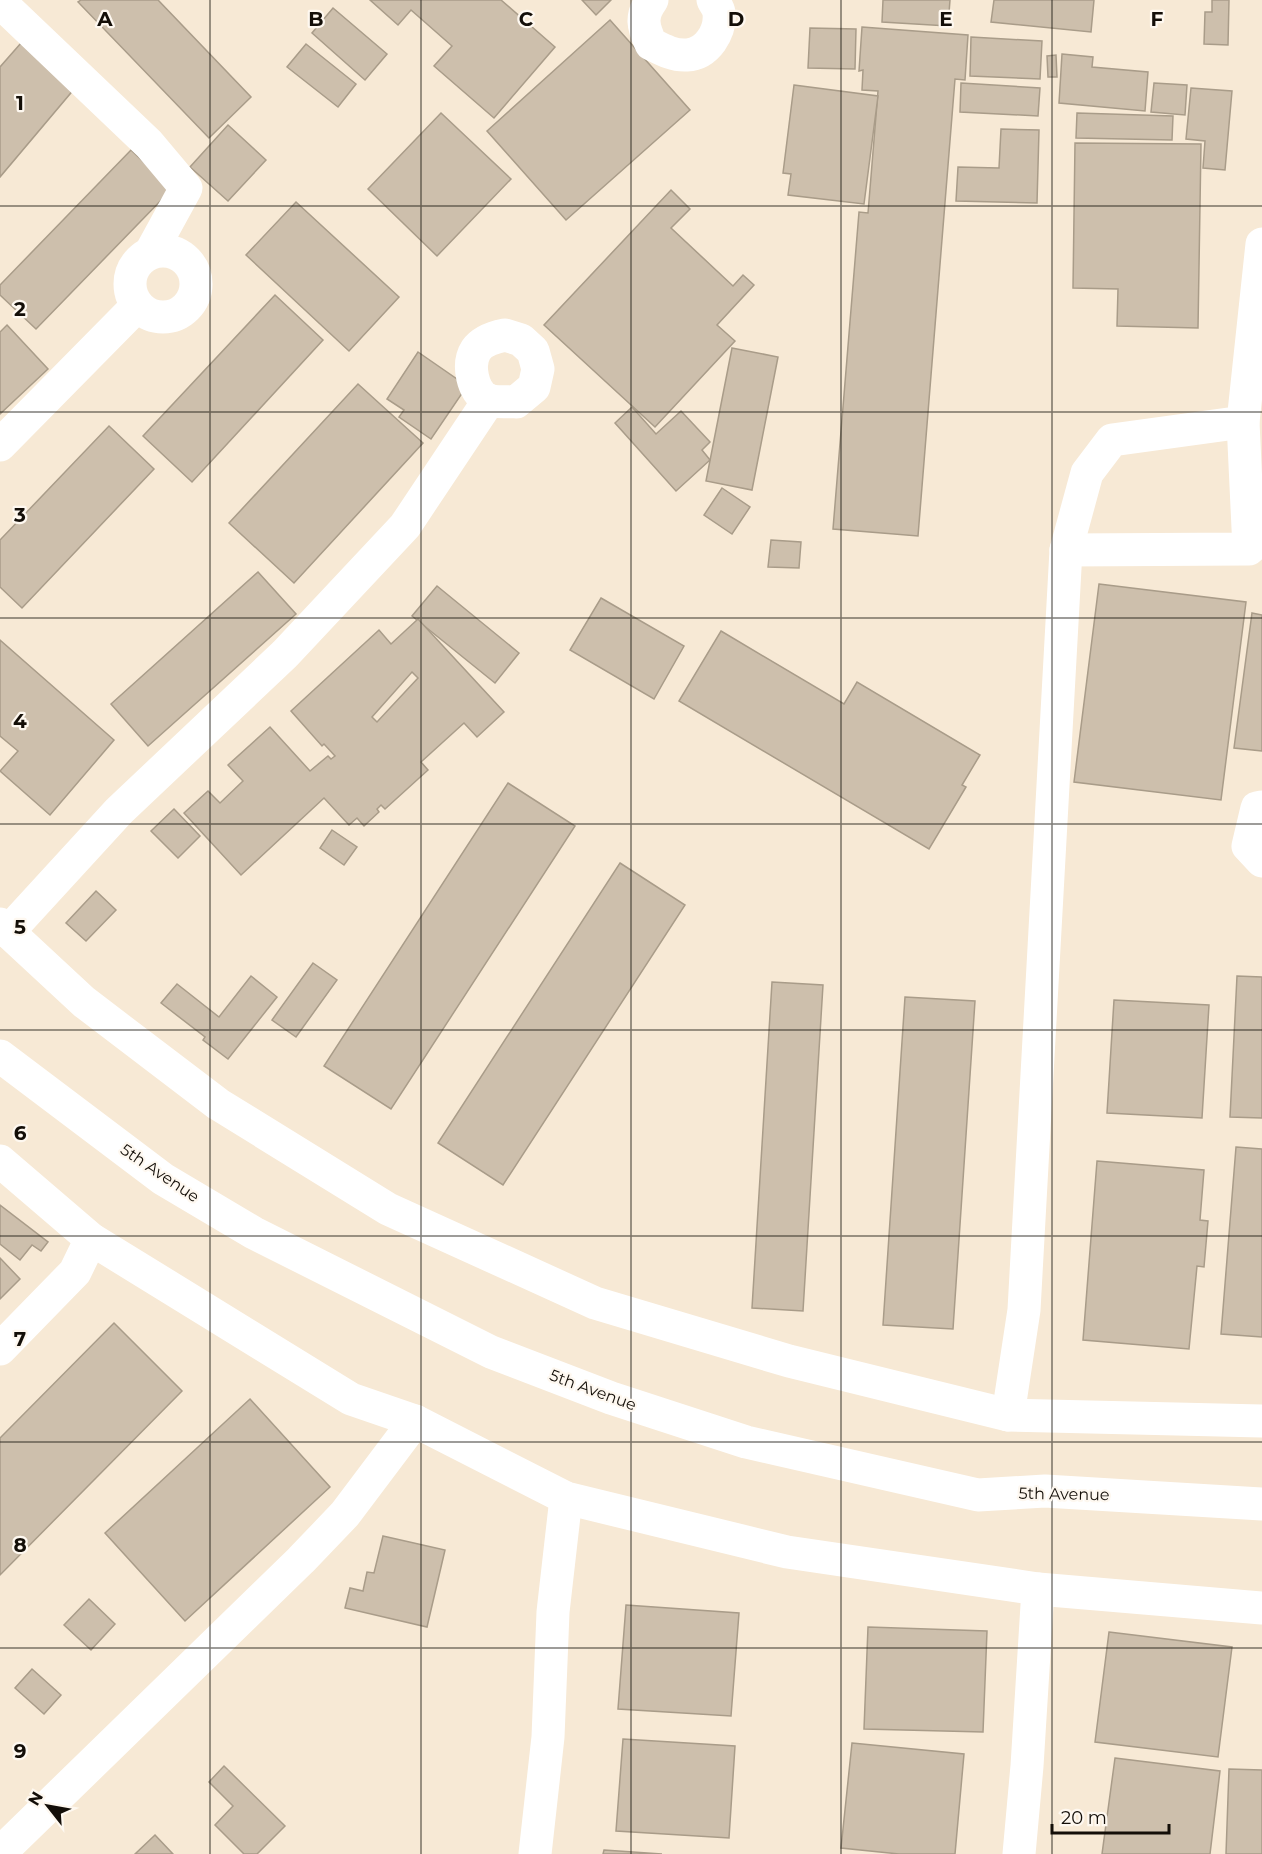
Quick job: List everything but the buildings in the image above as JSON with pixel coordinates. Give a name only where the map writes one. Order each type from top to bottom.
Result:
[{"type":"street","points":[[652,0],[648,6],[643,26],[651,44],[670,54],[689,55],[707,47],[717,31],[724,4]]},
{"type":"street","points":[[0,2],[149,144],[186,188],[151,252],[135,264],[130,288],[137,306],[148,315],[159,318],[176,316],[192,302],[197,284],[192,265],[180,254],[163,250],[151,252]]},
{"type":"street","points":[[1066,550],[1248,549],[1243,422],[1262,244]]},
{"type":"street","points":[[0,445],[137,306]]},
{"type":"street","points":[[489,400],[405,526],[285,654],[119,811],[4,928],[84,1002],[218,1104],[388,1209],[595,1303],[789,1361],[1008,1414],[1262,1421]]},
{"type":"street","points":[[1008,1414],[1024,1310],[1066,550],[1087,473],[1112,440],[1243,422]]},
{"type":"street","points":[[1262,807],[1257,808],[1248,846],[1262,861]]},
{"type":"street","name":"5th Avenue","points":[[0,1056],[163,1179],[254,1233],[491,1352],[610,1398],[746,1442],[978,1495],[1045,1491],[1262,1504]]},
{"type":"street","points":[[0,1161],[91,1239],[351,1399],[415,1420],[566,1498],[788,1552],[1038,1589],[1262,1608]]},
{"type":"street","points":[[0,1349],[75,1272],[91,1239]]},
{"type":"street","points":[[5,1837],[301,1560],[345,1514],[415,1420]]},
{"type":"street","points":[[535,1854],[548,1737],[553,1612],[566,1498]]},
{"type":"street","points":[[1019,1854],[1038,1589]]}]
